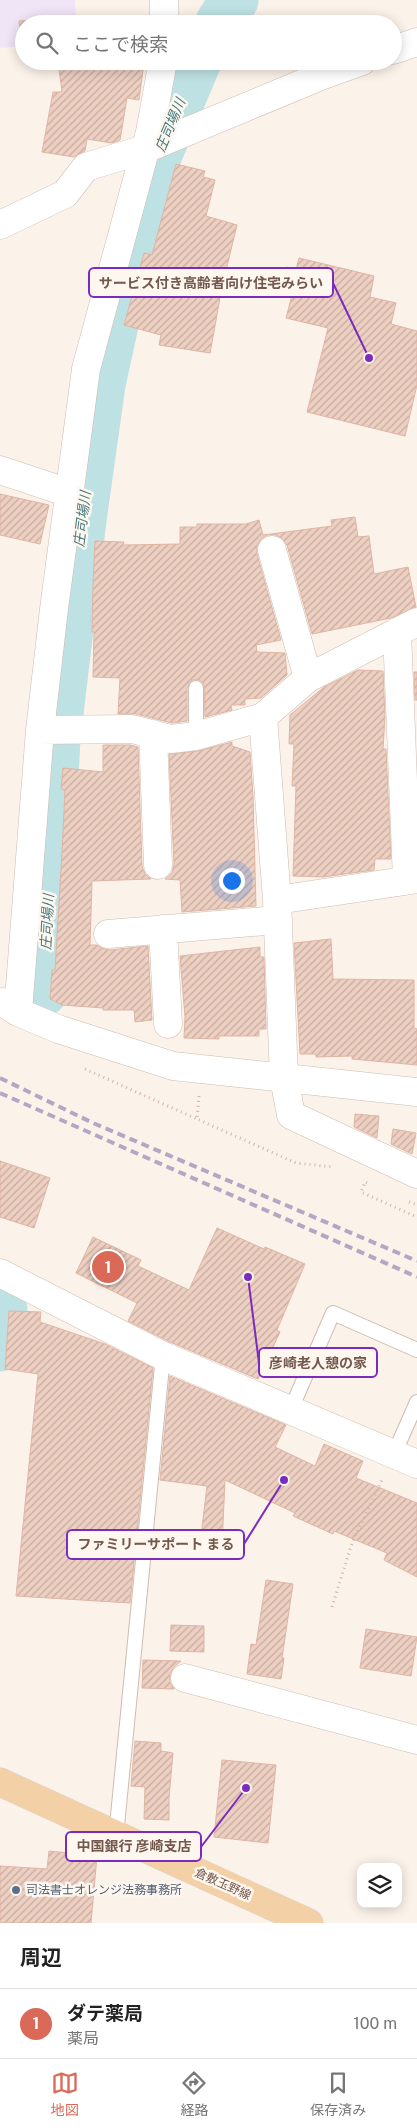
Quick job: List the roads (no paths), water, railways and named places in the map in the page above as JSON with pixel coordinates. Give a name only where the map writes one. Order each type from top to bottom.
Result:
[{"type":"main road","name":"倉敷玉野線","points":[[0,1782],[309,1923]]},
{"type":"street","points":[[164,0],[164,15]]},
{"type":"street","points":[[402,47],[417,42]]},
{"type":"street","points":[[161,70],[145,149],[86,369],[40,730],[9,1007],[58,1029],[173,1066],[417,1092]]},
{"type":"street","points":[[0,226],[65,194],[86,167],[145,149],[337,70]]},
{"type":"street","points":[[0,470],[69,493]]},
{"type":"street","points":[[272,550],[308,678]]},
{"type":"street","points":[[40,730],[132,729],[171,739],[196,736],[263,717],[308,678],[407,627],[412,880],[277,910],[163,929],[108,934]]},
{"type":"street","points":[[263,717],[277,910],[284,1078],[290,1115],[417,1174]]},
{"type":"street","points":[[153,734],[158,864]]},
{"type":"street","points":[[163,929],[168,1024]]},
{"type":"street","points":[[0,1273],[163,1356],[406,1459]]},
{"type":"street","points":[[185,1678],[417,1740]]},
{"type":"lane","points":[[196,688],[196,736]]},
{"type":"lane","points":[[291,1409],[333,1313],[417,1350]]},
{"type":"lane","points":[[116,1836],[163,1356]]},
{"type":"lane","points":[[406,1459],[417,1402]]},
{"type":"waterway","name":"庄司場川","points":[[225,15],[234,0]]},
{"type":"waterway","name":"庄司場川","points":[[43,992],[56,738],[82,520],[101,384],[122,288],[155,161],[193,70]]},
{"type":"waterway","name":"庄司場川","points":[[0,1347],[3,1310]]},
{"type":"railway","points":[[0,1078],[93,1123],[417,1261]]},
{"type":"railway","points":[[0,1093],[417,1277]]},
{"type":"place","name":"サービス付き高齢者向け住宅みらい","points":[[369,358]]},
{"type":"place","name":"ダテ薬局","points":[[108,1267]]},
{"type":"place","name":"彦崎老人憩の家","points":[[248,1277]]},
{"type":"place","name":"ファミリーサポート まる","points":[[284,1480]]},
{"type":"place","name":"中国銀行 彦崎支店","points":[[246,1788]]},
{"type":"place","name":"司法書士オレンジ法務事務所","points":[[16,1890]]}]
